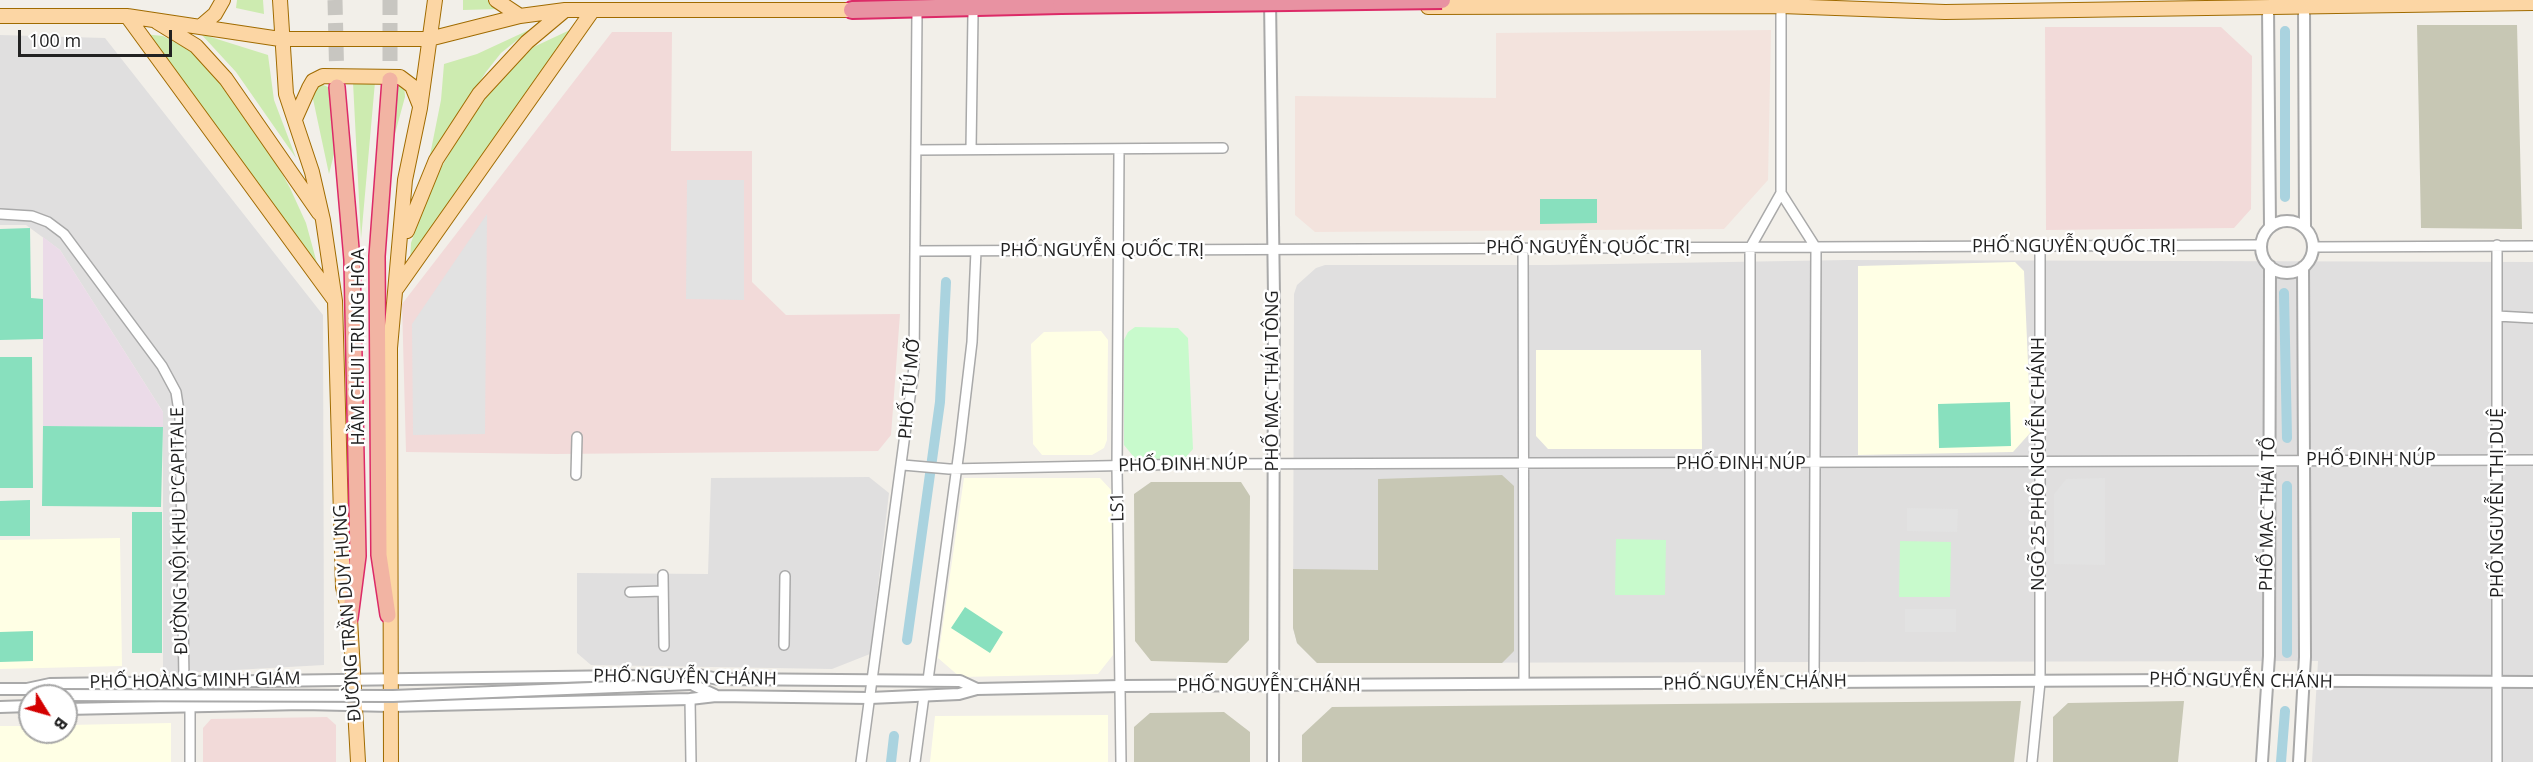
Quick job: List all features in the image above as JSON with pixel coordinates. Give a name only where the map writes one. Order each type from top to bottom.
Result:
[{"type":"highway","points":[[852,10],[1442,0]]},
{"type":"highway","name":"HẦM CHUI TRUNG HÒA","points":[[388,615],[379,555],[377,256],[390,80]]},
{"type":"highway","name":"HẦM CHUI TRUNG HÒA","points":[[337,87],[352,260],[358,556],[350,618]]},
{"type":"main road","points":[[201,26],[215,14],[223,0]]},
{"type":"main road","name":"ĐƯỜNG TRẦN DUY HƯNG","points":[[280,0],[280,39],[286,94],[296,117],[323,220],[335,301],[343,587],[350,618],[356,680],[358,762]]},
{"type":"main road","name":"ĐƯỜNG TRẦN DUY HƯNG","points":[[391,762],[388,615],[392,444],[390,348],[405,180],[420,108],[435,0]]},
{"type":"main road","points":[[496,0],[520,16]]},
{"type":"main road","points":[[0,16],[127,16],[280,39],[429,39],[520,16],[565,10],[852,10],[973,14],[1270,4],[1781,3],[1946,12],[2533,3]]},
{"type":"main road","points":[[400,253],[415,205],[436,160],[479,94],[526,42],[565,10]]},
{"type":"main road","points":[[396,289],[593,10]]},
{"type":"main road","points":[[127,16],[335,301]]},
{"type":"main road","points":[[150,18],[196,46],[226,79],[323,220]]},
{"type":"main road","points":[[296,117],[313,81],[323,76],[400,77],[412,86],[420,108]]},
{"type":"street","points":[[1750,682],[1750,248],[1781,193],[1781,3]]},
{"type":"street","name":"PHỐ MẠC THÁI TÔNG","points":[[1270,4],[1275,346],[1272,464],[1273,762]]},
{"type":"street","points":[[2268,8],[2270,227],[2261,245],[2263,256],[2270,266],[2286,273],[2303,267],[2312,256],[2314,247],[2305,228],[2304,7]]},
{"type":"street","name":"PHỐ TÚ MỠ","points":[[861,762],[903,465],[914,367],[917,13]]},
{"type":"street","points":[[970,149],[973,14]]},
{"type":"street","points":[[916,150],[1119,151],[1223,148]]},
{"type":"street","name":"LS1","points":[[1119,151],[1117,467],[1122,762]]},
{"type":"street","points":[[1781,193],[1816,248],[1814,682]]},
{"type":"street","name":"ĐƯỜNG NỘI KHU D'CAPITALE","points":[[0,214],[32,216],[48,222],[64,234],[157,360],[176,392],[180,417],[184,681]]},
{"type":"street","points":[[2270,227],[2288,221],[2305,228]]},
{"type":"street","name":"PHỐ NGUYỄN QUỐC TRỊ","points":[[915,251],[1119,252],[1272,249],[2261,245]]},
{"type":"street","name":"PHỐ NGUYỄN THỊ DUỆ","points":[[2497,245],[2497,762]]},
{"type":"street","points":[[2314,247],[2533,246]]},
{"type":"street","name":"NGÕ 25 PHỐ NGUYỄN CHÁNH","points":[[2032,762],[2040,682],[2040,247]]},
{"type":"street","points":[[1523,248],[1524,683]]},
{"type":"street","points":[[928,680],[953,469],[972,342],[976,251]]},
{"type":"street","name":"PHỐ MẠC THÁI TỔ","points":[[2262,762],[2267,682],[2270,266]]},
{"type":"street","name":"PHỐ MẠC THÁI TỔ","points":[[2299,762],[2304,682],[2303,267]]},
{"type":"street","points":[[2497,316],[2533,318]]},
{"type":"street","points":[[576,475],[577,437]]},
{"type":"street","name":"PHỐ ĐINH NÚP","points":[[903,465],[953,469],[1272,464],[2533,460]]},
{"type":"street","points":[[663,575],[664,646]]},
{"type":"street","points":[[784,645],[785,576]]},
{"type":"street","points":[[630,592],[663,591]]},
{"type":"street","name":"PHỐ NGUYỄN CHÁNH","points":[[391,680],[687,675],[718,679],[960,681],[976,689]]},
{"type":"street","points":[[303,704],[319,694],[319,687],[307,679]]},
{"type":"street","name":"PHỐ HOÀNG MINH GIÁM","points":[[50,684],[307,679],[391,680]]},
{"type":"street","points":[[78,696],[393,696],[691,684],[718,679]]},
{"type":"street","points":[[448,704],[442,701],[439,693],[441,688],[455,680]]},
{"type":"street","name":"PHỐ NGUYỄN CHÁNH","points":[[391,706],[690,699],[716,696],[870,698],[959,694],[976,689],[1121,686],[1273,687],[1524,683],[2174,680],[2533,682]]},
{"type":"street","points":[[691,684],[716,696]]},
{"type":"street","name":"PHỐ HOÀNG MINH GIÁM","points":[[0,689],[18,689]]},
{"type":"street","points":[[915,762],[924,696]]},
{"type":"street","points":[[690,699],[691,762]]},
{"type":"street","name":"PHỐ HOÀNG MINH GIÁM","points":[[78,709],[303,704],[391,706]]},
{"type":"street","points":[[0,707],[18,706]]},
{"type":"street","points":[[190,706],[190,762]]},
{"type":"shaded area","points":[[2417,25],[2517,25],[2522,229],[2421,228]]},
{"type":"shaded area","points":[[2045,27],[2221,27],[2252,56],[2251,209],[2234,228],[2046,230]]},
{"type":"shaded area","points":[[1771,30],[1768,180],[1724,229],[1315,232],[1295,215],[1295,96],[1496,98],[1496,33]]},
{"type":"shaded area","points":[[612,32],[672,32],[671,151],[752,151],[752,282],[786,315],[900,314],[891,435],[878,451],[556,454],[406,452],[402,304]]},
{"type":"shaded area","points":[[0,35],[105,38],[323,315],[324,665],[163,674],[163,412],[60,250],[26,225],[0,225]]},
{"type":"shaded area","points":[[687,180],[744,180],[744,300],[686,299]]},
{"type":"shaded area","points":[[487,214],[485,434],[413,435],[412,324]]},
{"type":"shaded area","points":[[43,237],[60,250],[163,412],[163,427],[43,426]]},
{"type":"shaded area","points":[[1848,260],[2533,262],[2533,762],[2312,762],[2318,661],[1317,663],[1297,643],[1293,628],[1294,294],[1297,285],[1316,268],[1325,265],[1549,265]]},
{"type":"shaded area","points":[[2015,262],[2024,271],[2031,432],[2013,452],[1858,455],[1858,266]]},
{"type":"shaded area","points":[[1101,331],[1108,340],[1107,440],[1104,448],[1092,455],[1042,455],[1033,444],[1031,344],[1044,332]]},
{"type":"shaded area","points":[[1536,350],[1701,350],[1702,449],[1548,449],[1536,436]]},
{"type":"shaded area","points":[[1502,475],[1514,486],[1514,651],[1502,663],[1317,663],[1297,643],[1293,628],[1293,569],[1378,570],[1378,479]]},
{"type":"shaded area","points":[[869,477],[889,493],[870,654],[832,669],[591,665],[577,653],[577,573],[708,574],[711,478]]},
{"type":"shaded area","points":[[964,478],[1100,478],[1113,492],[1113,655],[1098,674],[960,677],[938,658]]},
{"type":"shaded area","points":[[2105,478],[2105,565],[2054,564],[2054,494],[2066,479]]},
{"type":"shaded area","points":[[1151,482],[1241,482],[1250,496],[1249,640],[1227,663],[1151,661],[1135,641],[1134,494]]},
{"type":"shaded area","points":[[1907,508],[1958,509],[1957,532],[1907,531]]},
{"type":"shaded area","points":[[120,538],[122,666],[0,669],[0,540]]},
{"type":"shaded area","points":[[1905,609],[1956,609],[1956,632],[1905,632]]},
{"type":"shaded area","points":[[2021,701],[2014,762],[1302,762],[1302,735],[1332,707]]},
{"type":"shaded area","points":[[2184,701],[2178,762],[2053,762],[2053,717],[2068,703]]},
{"type":"shaded area","points":[[1224,712],[1250,732],[1250,762],[1134,762],[1134,727],[1150,713]]},
{"type":"shaded area","points":[[1108,715],[1108,762],[930,762],[935,716]]},
{"type":"shaded area","points":[[327,717],[336,725],[336,762],[203,762],[203,728],[211,719]]},
{"type":"shaded area","points":[[171,723],[171,762],[0,762],[0,726],[18,726],[18,744],[78,744],[78,725]]},
{"type":"green space","points":[[237,0],[263,0],[264,14],[236,8]]},
{"type":"green space","points":[[463,0],[490,0],[500,9],[463,10]]},
{"type":"green space","points":[[531,29],[501,53],[486,72],[429,160],[441,100],[444,64],[477,54]]},
{"type":"green space","points":[[572,29],[410,262],[411,243],[432,183],[470,119],[510,65],[525,51]]},
{"type":"green space","points":[[143,34],[163,36],[180,45],[199,57],[215,76],[268,148],[290,188],[306,223],[318,267]]},
{"type":"green space","points":[[201,34],[268,55],[274,100],[296,158],[236,72]]},
{"type":"green space","points":[[353,82],[375,82],[361,239]]},
{"type":"green space","points":[[394,83],[404,83],[405,97],[393,141]]},
{"type":"green space","points":[[321,84],[328,87],[333,120],[334,154],[329,174],[313,99],[316,88]]},
{"type":"green space","points":[[1540,199],[1597,199],[1597,223],[1540,224]]},
{"type":"green space","points":[[30,228],[31,298],[43,299],[43,339],[0,340],[0,229]]},
{"type":"green space","points":[[1135,327],[1178,328],[1188,338],[1193,449],[1186,457],[1139,460],[1124,445],[1124,340],[1128,332]]},
{"type":"green space","points":[[0,357],[32,357],[33,488],[0,488]]},
{"type":"green space","points":[[2010,402],[2011,446],[1939,448],[1938,404]]},
{"type":"green space","points":[[43,426],[163,427],[161,507],[42,506]]},
{"type":"green space","points":[[30,500],[30,536],[0,536],[0,501]]},
{"type":"green space","points":[[132,512],[162,512],[162,653],[132,653]]},
{"type":"green space","points":[[1616,539],[1666,540],[1665,595],[1615,595]]},
{"type":"green space","points":[[1900,541],[1951,542],[1950,597],[1899,597]]},
{"type":"green space","points":[[965,607],[1003,632],[990,653],[951,628]]},
{"type":"green space","points":[[33,631],[33,661],[0,662],[0,632]]},
{"type":"waterway","points":[[2285,31],[2285,197]]},
{"type":"waterway","points":[[907,640],[940,402],[946,282]]},
{"type":"waterway","points":[[2284,293],[2287,438]]},
{"type":"waterway","points":[[2287,486],[2287,653]]},
{"type":"waterway","points":[[2281,762],[2285,711]]},
{"type":"waterway","points":[[891,762],[894,736]]},
{"type":"tunnel","points":[[335,0],[337,87]]},
{"type":"tunnel","points":[[390,0],[390,80]]}]
